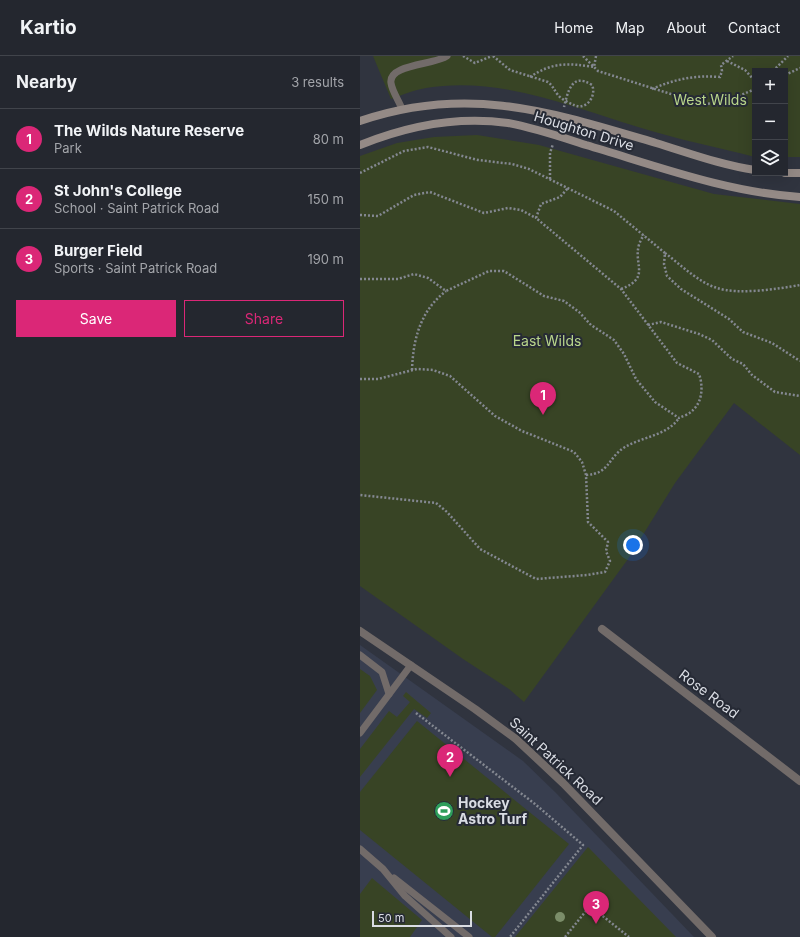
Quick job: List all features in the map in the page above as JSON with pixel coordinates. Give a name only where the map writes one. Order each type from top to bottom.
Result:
[{"type":"main road","name":"Houghton Drive","points":[[360,121],[402,109],[440,104],[468,103],[520,107],[558,115],[716,162],[752,169]]},
{"type":"main road","name":"Houghton Drive","points":[[360,145],[398,132],[430,125],[467,121],[508,123],[543,132],[722,186],[757,193],[800,197]]},
{"type":"main road","points":[[788,173],[800,173]]},
{"type":"street","name":"Rose Road","points":[[602,629],[800,781]]},
{"type":"street","name":"Saint Patrick Road","points":[[360,631],[502,728],[544,764],[712,937]]},
{"type":"lane","points":[[402,109],[391,82],[392,75],[398,70],[445,57]]},
{"type":"lane","points":[[360,655],[382,672],[389,694]]},
{"type":"lane","points":[[360,733],[411,665]]},
{"type":"lane","points":[[360,849],[469,937]]},
{"type":"lane","points":[[384,869],[405,896],[451,937]]},
{"type":"path","points":[[463,56],[475,63],[493,56],[510,70],[548,82],[553,86],[558,95],[576,106],[585,106],[589,102],[594,93],[592,85],[586,81],[578,81],[570,87],[568,94],[566,100]]},
{"type":"path","points":[[583,56],[598,71],[652,89],[711,104],[732,99],[752,90]]},
{"type":"path","points":[[594,67],[596,56]]},
{"type":"path","points":[[652,89],[670,81],[696,76],[720,77],[722,72],[721,65],[733,56]]},
{"type":"path","points":[[776,68],[788,56]]},
{"type":"path","points":[[728,61],[745,70],[752,78]]},
{"type":"path","points":[[530,77],[543,70],[565,64],[594,67]]},
{"type":"path","points":[[788,74],[800,68]]},
{"type":"path","points":[[360,173],[404,152],[428,147],[478,160],[518,166],[529,169],[614,211],[701,281],[716,288],[732,291],[761,291],[800,285]]},
{"type":"path","points":[[550,154],[550,179]]},
{"type":"path","points":[[536,218],[541,204],[560,197],[568,188]]},
{"type":"path","points":[[360,215],[378,216],[414,195],[430,192],[484,213],[508,208],[521,210],[536,218],[621,289],[677,364],[700,374],[703,383],[700,400],[693,410],[679,418],[672,427],[620,450],[606,468],[600,472],[586,475]]},
{"type":"path","points":[[621,289],[636,282],[639,276],[636,252],[644,235]]},
{"type":"path","points":[[666,253],[664,264],[667,276],[681,289],[729,319],[743,332],[772,342],[800,361]]},
{"type":"path","points":[[412,370],[415,338],[420,325],[438,297],[446,291],[489,271],[504,271],[544,296],[564,301],[579,312],[591,325],[614,340],[624,354],[636,379],[655,402],[679,418]]},
{"type":"path","points":[[360,279],[398,279],[414,274],[428,278],[446,291]]},
{"type":"path","points":[[648,325],[661,322],[699,334],[712,340],[732,359],[743,364],[752,375],[774,392],[800,396]]},
{"type":"path","points":[[360,379],[378,379],[412,370],[433,370],[450,376],[495,416],[529,433],[574,452],[582,462],[586,475],[588,522],[608,542],[606,551],[610,561],[605,572],[536,579],[480,549],[448,512],[436,503],[360,495]]},
{"type":"path","points":[[416,713],[535,804],[583,845],[510,937]]},
{"type":"path","points":[[565,937],[590,906],[629,937]]},
{"type":"shaded area","points":[[360,645],[523,761],[556,793],[694,937],[360,937]]},
{"type":"green space","name":"West Wilds","points":[[373,56],[800,56],[800,157],[788,157],[788,68],[752,68],[752,156],[638,127],[560,102],[507,90],[480,86],[453,85],[426,88],[391,99]]},
{"type":"green space","name":"East Wilds","points":[[477,135],[539,145],[714,194],[800,204],[800,455],[734,403],[675,483],[628,559],[524,702],[509,689],[463,659],[360,586],[360,156],[397,143],[434,137]]},
{"type":"green space","points":[[360,669],[370,676],[377,690],[360,713]]},
{"type":"green space","points":[[406,692],[431,713],[427,718],[414,709],[360,777],[360,749],[389,711],[397,717],[410,702],[403,696]]},
{"type":"green space","name":"Hockey Astro Turf","points":[[417,721],[569,844],[495,937],[492,937],[360,830],[360,792]]},
{"type":"green space","points":[[588,847],[676,937],[515,937]]},
{"type":"green space","points":[[372,878],[422,920],[410,937],[360,937],[360,894]]},
{"type":"place","name":"The Wilds Nature Reserve","points":[[543,415]]},
{"type":"place","name":"St John's College","points":[[450,777]]},
{"type":"place","name":"Hockey Astro Turf","points":[[444,811]]},
{"type":"place","name":"Burger Field","points":[[596,924]]}]
